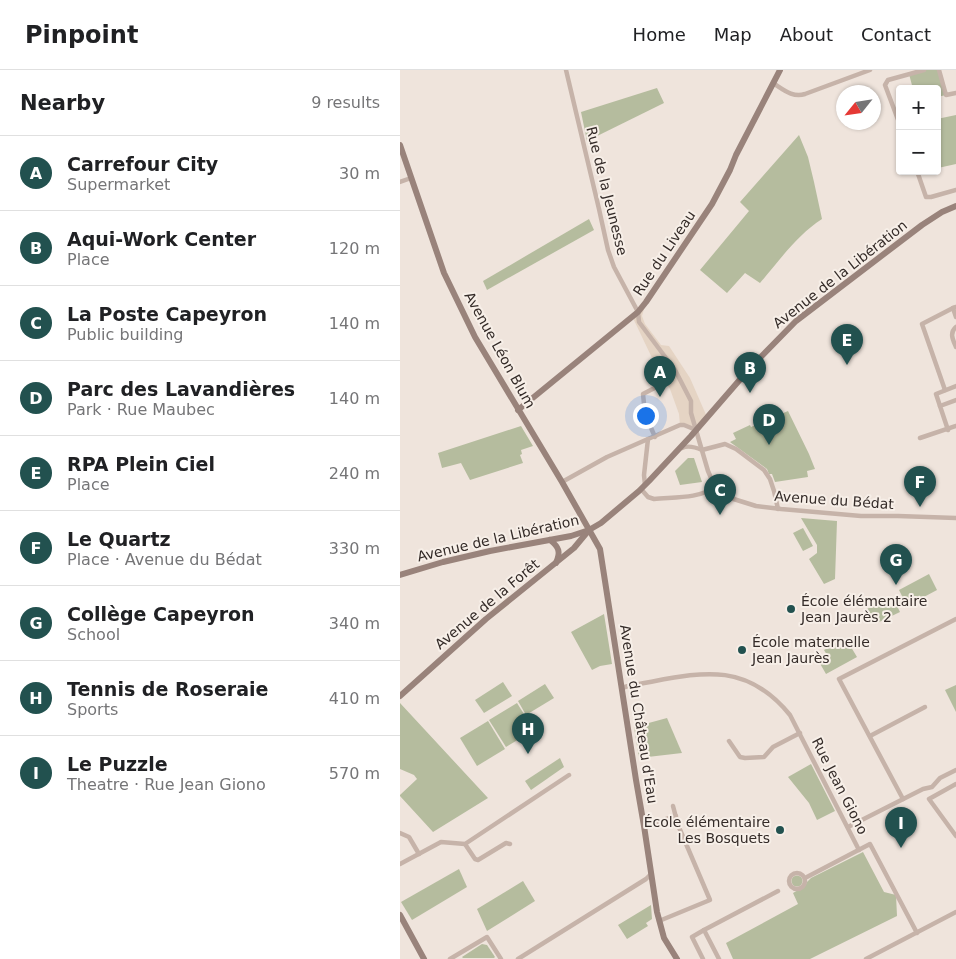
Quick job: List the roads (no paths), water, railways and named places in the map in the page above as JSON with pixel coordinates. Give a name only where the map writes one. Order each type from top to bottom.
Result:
[{"type":"street","name":"Rue de la Jeunesse","points":[[566,70],[608,250],[614,267],[638,312],[639,322],[675,370],[691,401],[691,413],[715,487]]},
{"type":"street","name":"Rue du Liveau","points":[[518,410],[638,312],[712,204],[780,70]]},
{"type":"street","points":[[773,83],[794,95],[801,96],[870,70]]},
{"type":"street","points":[[896,114],[885,85],[888,80],[924,70]]},
{"type":"street","points":[[939,70],[946,95],[956,93]]},
{"type":"street","name":"Avenue Léon Blum","points":[[400,145],[444,273],[475,337],[589,530]]},
{"type":"street","points":[[918,175],[926,197],[956,190]]},
{"type":"street","points":[[400,182],[411,178]]},
{"type":"street","name":"Avenue de la Libération","points":[[400,575],[490,551],[572,536],[589,530],[600,523],[643,487],[750,368],[796,321],[922,226],[942,212],[956,206]]},
{"type":"street","points":[[946,390],[922,324],[954,307],[956,317]]},
{"type":"street","points":[[956,327],[952,332],[956,347]]},
{"type":"street","points":[[655,437],[645,414],[643,394],[666,382]]},
{"type":"street","points":[[948,430],[936,394],[956,386]]},
{"type":"street","points":[[940,406],[956,400]]},
{"type":"street","points":[[562,482],[607,457],[680,425],[696,430]]},
{"type":"street","points":[[920,438],[956,426]]},
{"type":"street","points":[[648,439],[643,487],[648,497],[654,499],[699,495],[715,487]]},
{"type":"street","points":[[677,450],[688,446],[702,450],[725,444],[736,449],[764,470],[770,479],[778,509]]},
{"type":"street","name":"Avenue du Bédat","points":[[715,487],[724,496],[738,501],[778,509],[861,516],[956,518]]},
{"type":"street","name":"Avenue de la Forêt","points":[[400,696],[486,619],[574,548],[589,530]]},
{"type":"street","name":"Avenue du Château d'Eau","points":[[589,530],[600,548],[658,921],[664,938],[678,959]]},
{"type":"street","points":[[550,540],[557,546],[560,552],[555,564]]},
{"type":"street","points":[[903,799],[839,678],[956,619]]},
{"type":"street","name":"Rue Jean Giono","points":[[622,688],[713,673],[750,681],[766,691],[790,715],[859,850]]},
{"type":"street","points":[[870,736],[925,707]]},
{"type":"street","name":"Rue Jean Giono","points":[[729,741],[740,757],[764,757],[773,747],[800,733]]},
{"type":"street","points":[[848,827],[923,789],[932,787],[940,778],[956,770]]},
{"type":"street","points":[[400,864],[441,842],[465,844],[569,775]]},
{"type":"street","points":[[956,784],[929,799],[956,836]]},
{"type":"street","points":[[658,921],[710,900],[678,825],[673,806]]},
{"type":"street","points":[[644,826],[676,816]]},
{"type":"street","points":[[400,833],[409,837],[419,854]]},
{"type":"street","points":[[465,844],[475,859],[478,860],[506,843],[510,844]]},
{"type":"street","name":"Rue Jean Giono","points":[[805,878],[870,844],[917,933]]},
{"type":"street","points":[[518,959],[646,879],[651,874]]},
{"type":"street","points":[[703,959],[692,937],[778,891]]},
{"type":"street","points":[[866,959],[956,912]]},
{"type":"street","points":[[400,915],[424,959]]},
{"type":"street","points":[[704,930],[719,959]]},
{"type":"street","points":[[450,959],[487,937],[501,959]]},
{"type":"place","name":"RPA Plein Ciel","points":[[847,365]]},
{"type":"place","name":"Aqui-Work Center","points":[[750,393]]},
{"type":"place","name":"Carrefour City","points":[[660,397]]},
{"type":"place","name":"Parc des Lavandières","points":[[769,445]]},
{"type":"place","name":"Le Quartz","points":[[920,507]]},
{"type":"place","name":"La Poste Capeyron","points":[[720,515]]},
{"type":"place","name":"Collège Capeyron","points":[[896,585]]},
{"type":"place","name":"École élémentaire Jean Jaurès 2","points":[[791,609]]},
{"type":"place","name":"École maternelle Jean Jaurès","points":[[742,650]]},
{"type":"place","name":"Tennis de Roseraie","points":[[528,754]]},
{"type":"place","name":"École élémentaire Les Bosquets","points":[[780,830]]},
{"type":"place","name":"Le Puzzle","points":[[901,848]]}]
